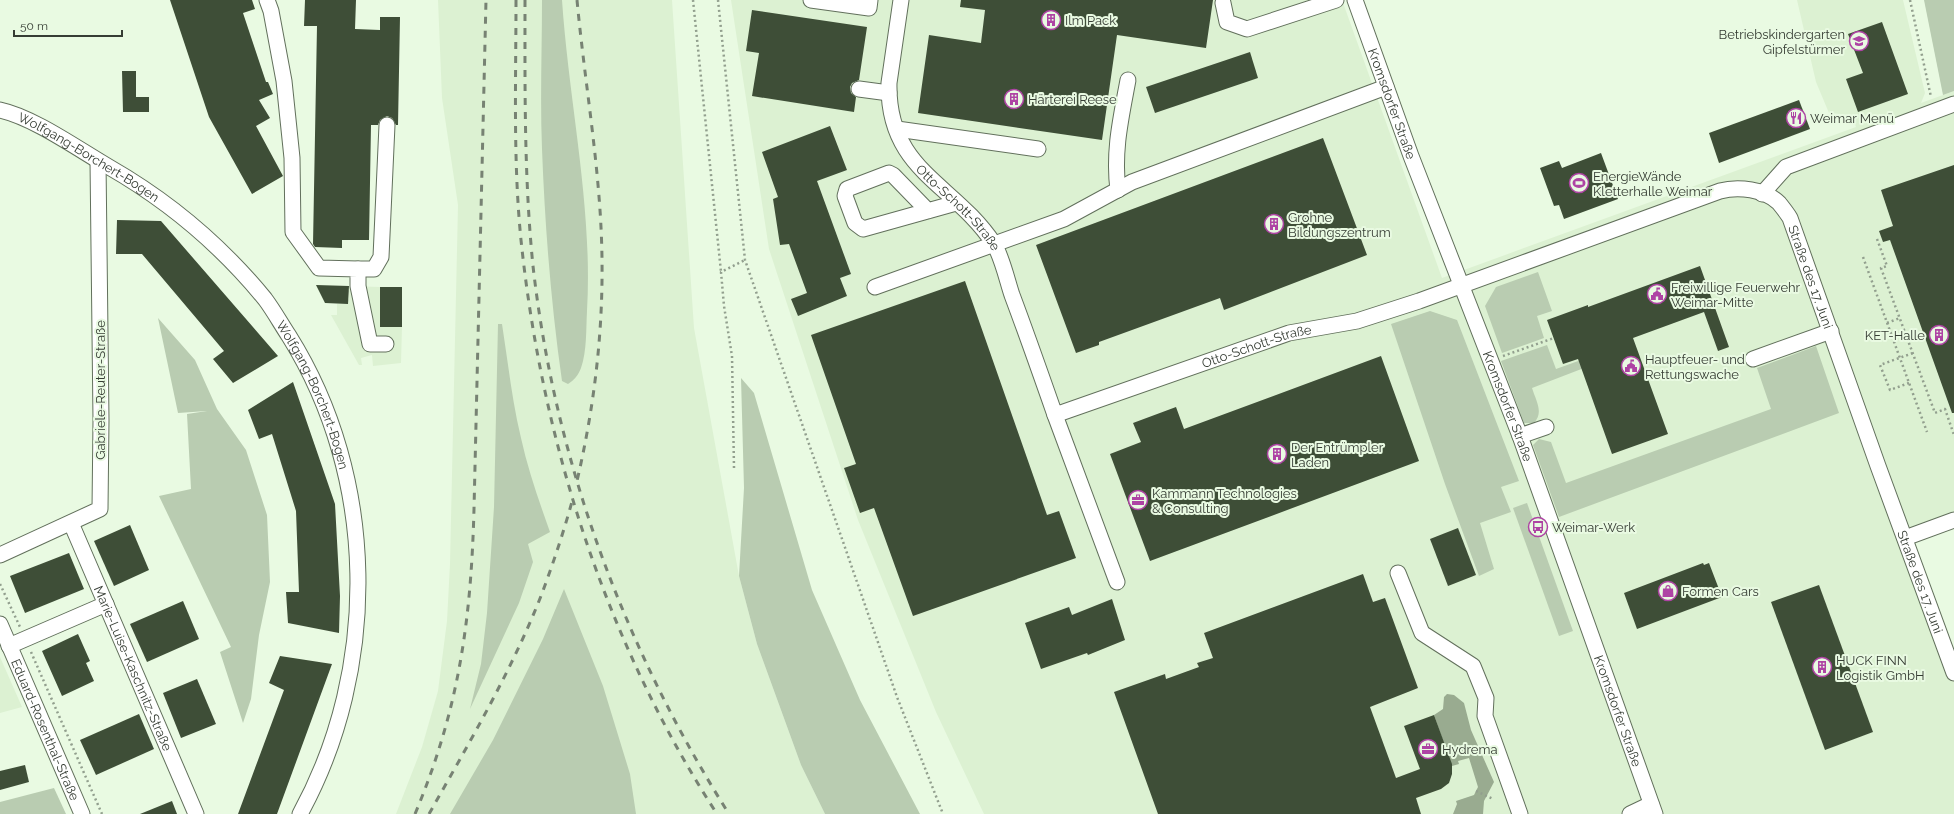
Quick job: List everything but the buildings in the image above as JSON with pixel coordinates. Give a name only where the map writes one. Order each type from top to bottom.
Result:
[{"type":"street","points":[[267,0],[271,11],[285,89],[292,158],[293,232],[319,268],[374,269],[380,256],[387,125]]},
{"type":"street","points":[[811,0],[869,8],[870,0]]},
{"type":"street","name":"Otto-Schott-Straße","points":[[901,0],[889,93],[897,129],[903,146],[923,172],[974,219],[994,245],[1118,582]]},
{"type":"street","points":[[1223,3],[1227,22],[1247,29],[1336,0]]},
{"type":"street","name":"Kromsdorfer Straße","points":[[1355,0],[1461,286],[1520,436],[1653,809]]},
{"type":"street","points":[[1118,190],[1115,161],[1128,80]]},
{"type":"street","points":[[875,287],[1064,219],[1132,182],[1386,87]]},
{"type":"street","points":[[859,89],[889,93]]},
{"type":"street","points":[[1762,194],[1786,167],[1954,104]]},
{"type":"street","name":"Wolfgang-Borchert-Bogen","points":[[0,110],[44,129],[134,181],[185,216],[221,249],[266,301],[304,362],[324,405],[345,471],[351,502],[359,567],[358,609],[348,687],[338,724],[322,771],[300,814]]},
{"type":"street","points":[[897,129],[1038,149]]},
{"type":"street","name":"Gabriele-Reuter-Straße","points":[[0,555],[100,509],[101,420],[98,161]]},
{"type":"street","points":[[928,212],[893,175],[889,173],[847,189],[845,192],[845,196],[855,223],[863,229],[928,212],[956,203]]},
{"type":"street","name":"Straße des 17. Juni","points":[[1461,286],[1731,188],[1747,188],[1778,202],[1790,218],[1954,672]]},
{"type":"street","points":[[358,269],[358,286],[370,344],[386,344]]},
{"type":"street","name":"Otto-Schott-Straße","points":[[1056,415],[1289,333],[1357,321],[1461,286]]},
{"type":"street","points":[[1753,359],[1831,331]]},
{"type":"street","points":[[1520,436],[1546,426]]},
{"type":"street","points":[[1905,538],[1954,520]]},
{"type":"street","name":"Marie-Luise-Kaschnitz-Straße","points":[[71,523],[196,814]]},
{"type":"street","points":[[1398,573],[1422,633],[1473,666],[1486,698],[1485,716],[1520,814]]},
{"type":"street","points":[[9,646],[106,604]]},
{"type":"street","name":"Eduard-Rosenthal-Straße","points":[[0,624],[82,814]]},
{"type":"street","points":[[1630,814],[1653,809]]},
{"type":"path","points":[[693,0],[724,306],[732,356],[734,468]]},
{"type":"path","points":[[718,0],[745,260],[895,689],[942,814]]},
{"type":"path","points":[[1910,0],[1934,112]]},
{"type":"path","points":[[1877,239],[1887,266],[1881,268],[1935,413],[1945,409],[1954,435]]},
{"type":"path","points":[[1863,257],[1927,432]]},
{"type":"path","points":[[721,272],[745,260]]},
{"type":"path","points":[[1887,323],[1900,318]]},
{"type":"path","points":[[1491,360],[1554,338]]},
{"type":"path","points":[[1909,383],[1890,390],[1880,365],[1913,353]]},
{"type":"path","points":[[0,584],[102,814]]},
{"type":"path","points":[[1476,791],[1493,799]]},
{"type":"shaded area","points":[[438,0],[672,0],[694,328],[739,576],[757,644],[801,765],[825,814],[396,814],[422,747],[438,691],[447,621],[450,564],[458,205],[442,98]]},
{"type":"shaded area","points":[[542,0],[562,0],[587,233],[588,272],[585,347],[580,371],[576,378],[568,384],[562,381],[552,294],[543,178],[541,130]]},
{"type":"shaded area","points":[[731,0],[1342,0],[1442,278],[1856,127],[1852,115],[1829,113],[1816,82],[1797,0],[1903,0],[1925,93],[1921,103],[1954,91],[1954,518],[1905,538],[1954,673],[1954,814],[984,814],[936,712],[858,520],[769,249]]},
{"type":"shaded area","points":[[1924,0],[1954,0],[1954,91],[1943,95]]},
{"type":"shaded area","points":[[1538,272],[1552,311],[1537,316],[1544,338],[1502,353],[1485,306],[1496,287]]},
{"type":"shaded area","points":[[349,286],[380,287],[380,327],[402,327],[401,363],[373,366],[372,355],[361,358],[362,365],[359,365],[331,315],[337,315],[337,304],[348,304]]},
{"type":"shaded area","points":[[1430,311],[1457,320],[1519,481],[1501,487],[1511,512],[1480,523],[1494,569],[1479,576],[1445,484],[1391,324]]},
{"type":"shaded area","points":[[158,318],[195,360],[217,409],[246,450],[267,515],[270,582],[259,635],[251,699],[243,723],[220,652],[231,647],[159,496],[191,489],[187,414],[207,411],[178,413]]},
{"type":"shaded area","points":[[498,324],[502,324],[515,410],[524,450],[550,532],[528,544],[533,562],[519,603],[470,709],[481,664],[487,613],[494,507]]},
{"type":"shaded area","points":[[1547,345],[1556,369],[1581,360],[1584,368],[1532,388],[1539,411],[1537,419],[1534,423],[1524,423],[1501,361]]},
{"type":"shaded area","points":[[1816,346],[1839,413],[1559,517],[1533,445],[1539,439],[1551,442],[1566,483],[1771,409],[1757,368]]},
{"type":"shaded area","points":[[741,378],[754,393],[812,590],[860,700],[920,814],[825,814],[801,765],[757,644],[739,576],[744,488]]},
{"type":"shaded area","points":[[1527,503],[1573,631],[1559,636],[1513,508]]},
{"type":"shaded area","points":[[564,589],[603,686],[630,774],[636,814],[450,814],[493,740],[543,639]]},
{"type":"shaded area","points":[[0,657],[22,707],[0,713]]},
{"type":"shaded area","points":[[1447,694],[1454,695],[1464,703],[1471,730],[1494,782],[1484,801],[1483,814],[1453,814],[1457,804],[1456,801],[1474,795],[1478,787],[1469,758],[1458,761],[1459,764],[1452,766],[1434,715],[1443,709],[1444,697]]},
{"type":"shaded area","points":[[54,788],[66,814],[0,814],[0,802]]},
{"type":"railway","points":[[415,814],[430,775],[452,701],[466,627],[470,589],[474,509],[486,0]]},
{"type":"railway","points":[[516,0],[516,150],[518,210],[521,240],[531,316],[545,391],[563,465],[585,539],[612,610],[642,681],[678,749],[717,814]]},
{"type":"railway","points":[[525,0],[526,133],[530,233],[543,339],[558,411],[577,481],[600,551],[627,619],[657,686],[691,751],[729,814]]},
{"type":"railway","points":[[577,0],[596,161],[602,259],[601,315],[593,398],[577,481]]},
{"type":"railway","points":[[429,814],[489,707],[529,624],[550,572],[573,498]]},
{"type":"place","name":"Ilm Pack","points":[[1051,20]]},
{"type":"place","name":"Betriebskindergarten Gipfelstürmer","points":[[1859,41]]},
{"type":"place","name":"Härterei Reese","points":[[1014,99]]},
{"type":"place","name":"Weimar Menü","points":[[1796,118]]},
{"type":"place","name":"EnergieWände Kletterhalle Weimar","points":[[1579,183]]},
{"type":"place","name":"Grohne Bildungszentrum","points":[[1274,224]]},
{"type":"place","name":"Freiwillige Feuerwehr Weimar-Mitte","points":[[1657,294]]},
{"type":"place","name":"KET-Halle","points":[[1939,335]]},
{"type":"place","name":"Hauptfeuer- und Rettungswache","points":[[1631,366]]},
{"type":"place","name":"Der Entrümpler Laden","points":[[1277,454]]},
{"type":"place","name":"Kammann Technologies & Consulting","points":[[1138,500]]},
{"type":"place","name":"Weimar-Werk","points":[[1538,527]]},
{"type":"place","name":"Formen Cars","points":[[1668,591]]},
{"type":"place","name":"HUCK FINN Logistik GmbH","points":[[1822,667]]},
{"type":"place","name":"Hydrema","points":[[1428,749]]}]
